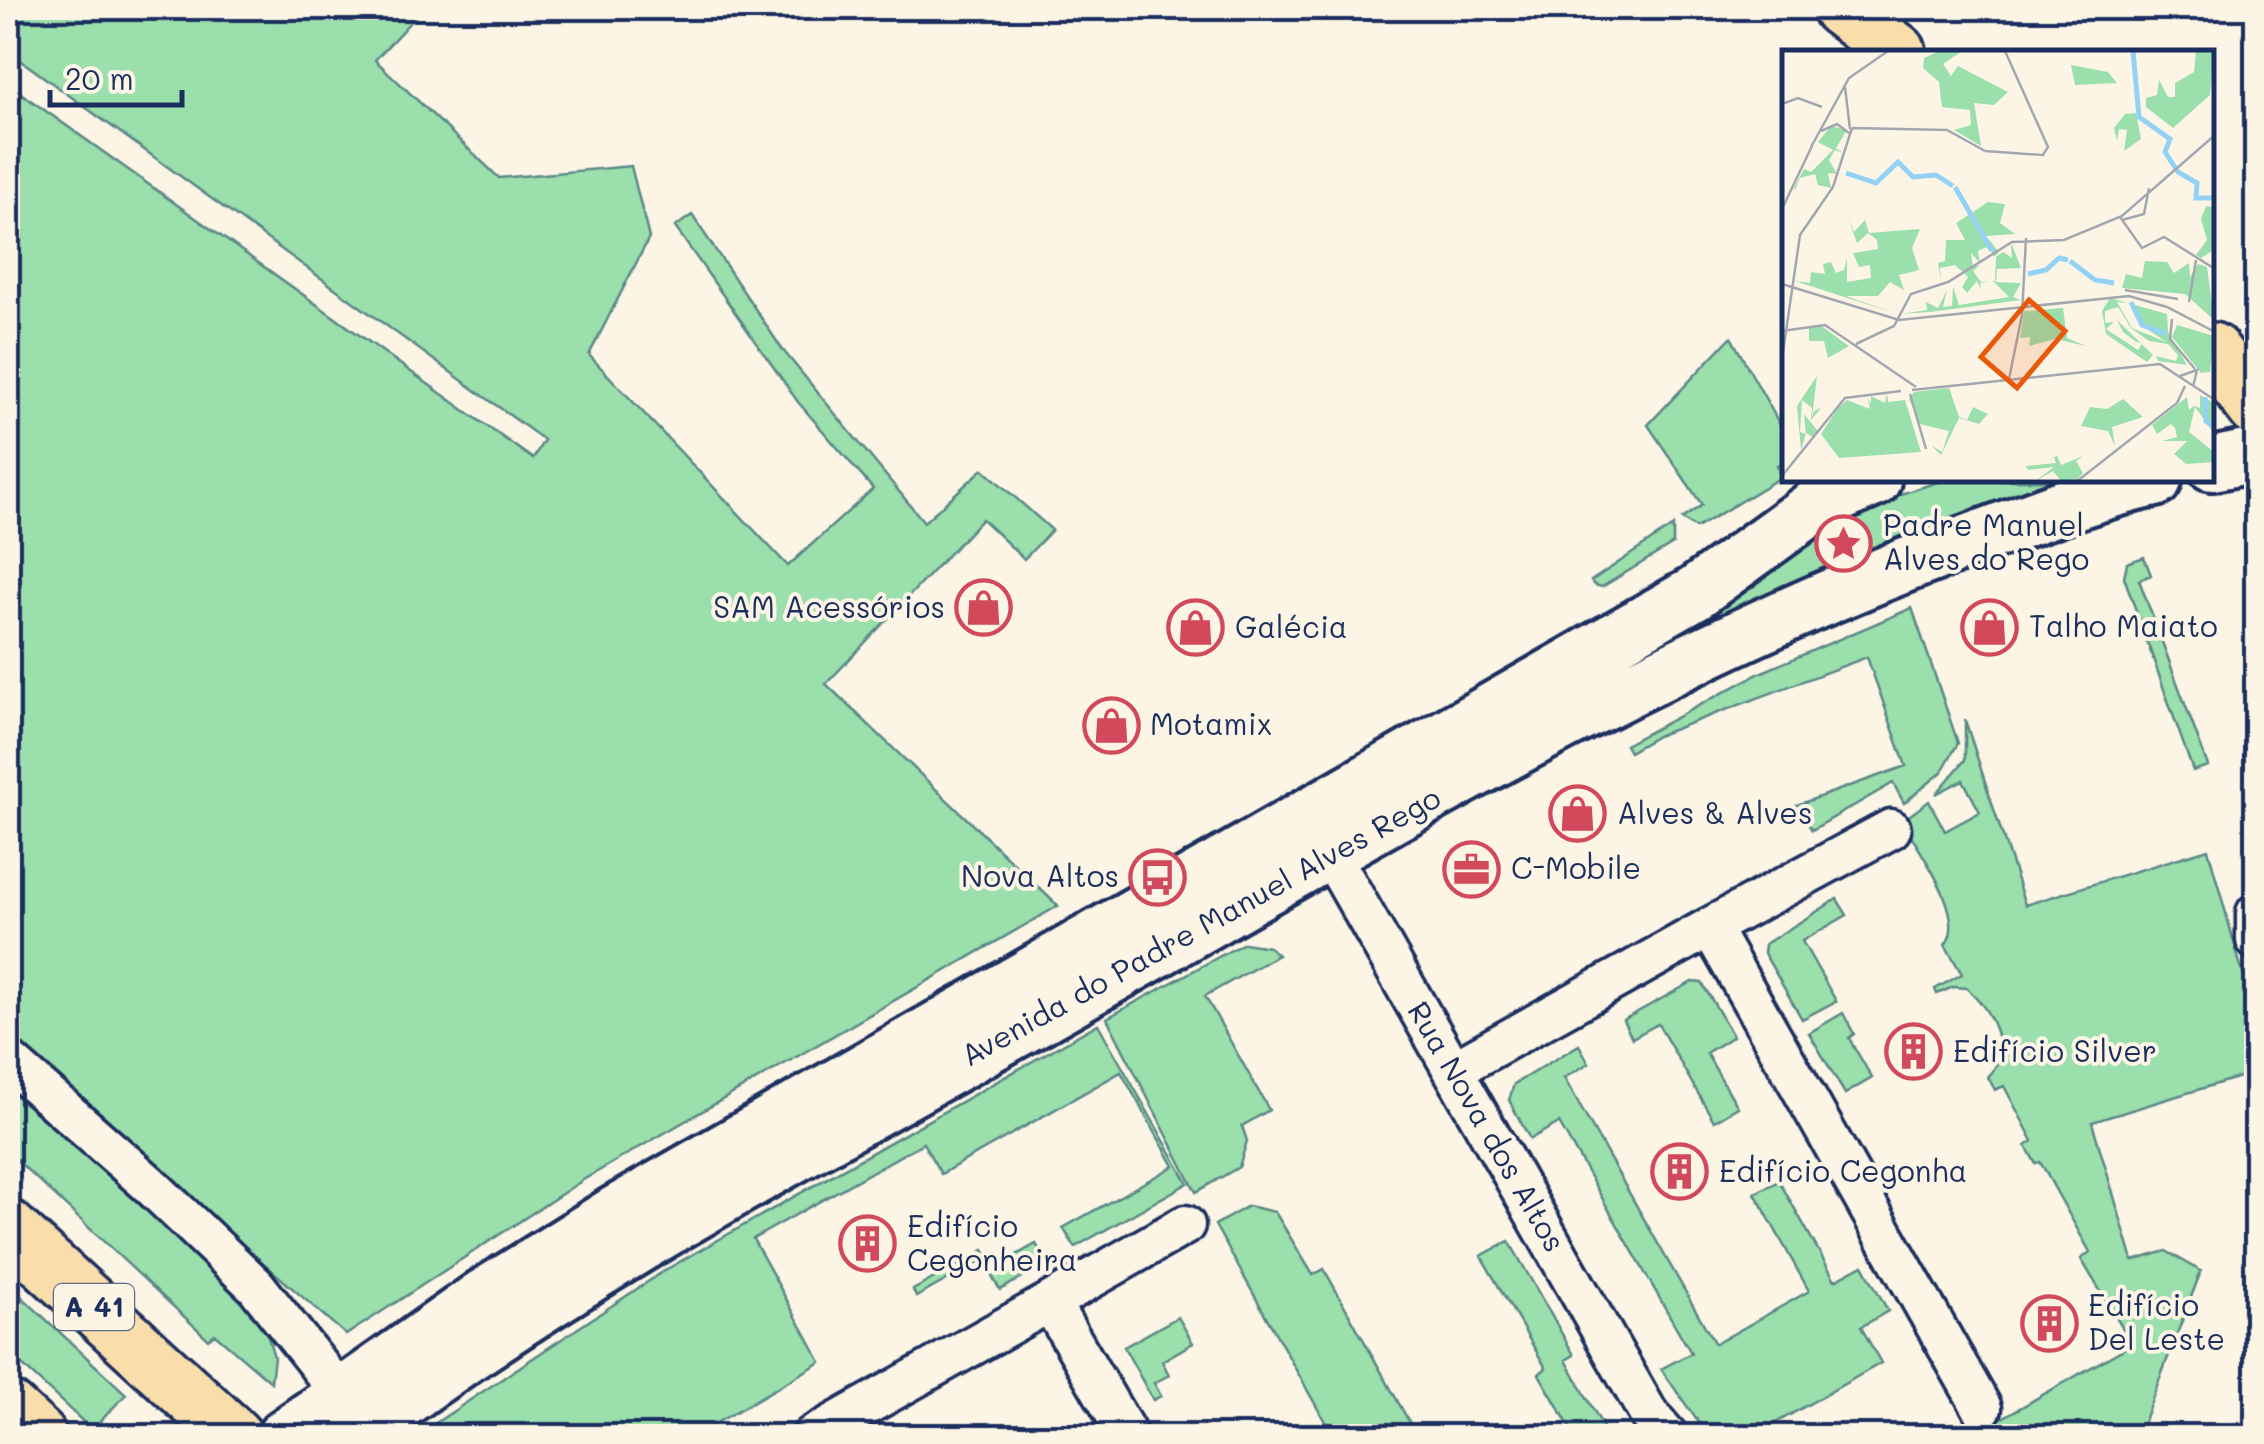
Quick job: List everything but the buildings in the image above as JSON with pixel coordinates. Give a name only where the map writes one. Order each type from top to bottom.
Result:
[{"type":"main road","points":[[1840,8],[1895,50]]},
{"type":"main road","points":[[2214,464],[2256,455]]},
{"type":"main road","name":"Avenida do Padre Manuel Alves Rego","points":[[284,1436],[354,1419],[671,1230],[1319,834],[1695,592],[1815,506],[1869,482]]},
{"type":"main road","name":"Avenida do Padre Manuel Alves Rego","points":[[1319,834],[1702,650],[1813,601],[2097,488],[2140,482]]},
{"type":"main road","name":"A 41","points":[[8,1228],[234,1436]]},
{"type":"main road","points":[[8,1409],[38,1436]]},
{"type":"street","points":[[1453,1070],[1891,829]]},
{"type":"street","name":"Rua Nova dos Altos","points":[[1319,834],[1648,1413],[1668,1436]]},
{"type":"street","points":[[2256,914],[2256,940]]},
{"type":"street","points":[[1710,927],[1982,1408]]},
{"type":"street","points":[[8,1060],[150,1184],[256,1286],[354,1419]]},
{"type":"street","points":[[812,1436],[1185,1225]]},
{"type":"street","points":[[1050,1302],[1128,1436]]},
{"type":"green space","points":[[8,8],[423,8],[375,60],[499,178],[631,166],[649,238],[589,355],[788,566],[873,489],[798,402],[675,227],[692,215],[782,349],[924,522],[983,469],[1052,530],[1024,559],[982,519],[826,684],[1058,906],[583,1180],[346,1335],[8,1040],[8,84],[533,459],[544,440],[8,51]]},
{"type":"green space","points":[[1731,337],[1782,428],[1782,463],[1777,466],[1781,477],[1696,528],[1682,519],[1702,505],[1648,425]]},
{"type":"green space","points":[[1938,482],[2047,482],[1682,633],[1421,780],[1795,545],[1882,500]]},
{"type":"green space","points":[[1673,526],[1673,544],[1602,587],[1591,581]]},
{"type":"green space","points":[[2144,557],[2151,575],[2139,580],[2208,766],[2193,771],[2124,577],[2127,563]]},
{"type":"green space","points":[[1912,608],[1958,743],[1941,773],[1904,803],[1893,783],[1812,830],[1797,805],[1906,766],[1867,657],[1659,735],[1629,752],[1625,745],[1760,673]]},
{"type":"green space","points":[[1965,720],[2025,905],[2208,849],[2256,1021],[2256,1072],[2092,1122],[2133,1261],[2166,1251],[2201,1271],[2138,1436],[2000,1436],[1997,1421],[2132,1344],[2081,1259],[2090,1252],[2040,1162],[2036,1164],[2026,1146],[2033,1141],[2004,1086],[1995,1090],[1988,1077],[1998,1055],[1990,1017],[1966,988],[1953,987],[1937,994],[1935,989],[1962,974],[1945,945],[1951,933],[1951,918],[1939,883],[1902,821],[1929,801],[1945,831],[1980,812],[1963,780],[1936,794],[1965,760]]},
{"type":"green space","points":[[1837,899],[1847,915],[1802,941],[1836,1001],[1802,1019],[1764,953],[1765,944]]},
{"type":"green space","points":[[1244,943],[1269,947],[1278,955],[1205,996],[1269,1110],[1242,1126],[1247,1141],[1239,1167],[1196,1192],[1107,1018]]},
{"type":"green space","points":[[1692,982],[1702,983],[1733,1036],[1706,1053],[1738,1107],[1714,1121],[1658,1024],[1632,1038],[1623,1020]]},
{"type":"green space","points":[[1843,1013],[1854,1034],[1849,1038],[1872,1078],[1845,1094],[1809,1033]]},
{"type":"green space","points":[[1098,1024],[1188,1183],[1075,1247],[1063,1228],[1174,1166],[1121,1072],[941,1174],[923,1143],[753,1239],[821,1362],[694,1436],[416,1436],[667,1269]]},
{"type":"green space","points":[[1579,1045],[1589,1063],[1564,1078],[1715,1344],[1809,1291],[1755,1193],[1779,1181],[1835,1280],[1863,1265],[1888,1311],[1861,1327],[1881,1363],[1767,1428],[1771,1436],[1711,1436],[1703,1429],[1661,1369],[1691,1353],[1559,1123],[1530,1139],[1509,1100],[1514,1084]]},
{"type":"green space","points":[[8,1080],[151,1202],[262,1317],[274,1357],[271,1382],[215,1334],[208,1339],[8,1152]]},
{"type":"green space","points":[[1248,1206],[1275,1212],[1313,1275],[1324,1269],[1417,1436],[1333,1436],[1215,1225]]},
{"type":"green space","points":[[1509,1241],[1574,1355],[1566,1360],[1608,1436],[1575,1436],[1539,1374],[1546,1368],[1481,1256]]},
{"type":"green space","points":[[1036,1244],[1047,1263],[1000,1290],[983,1260],[916,1297],[913,1290],[984,1250],[995,1267]]},
{"type":"green space","points":[[8,1284],[126,1394],[92,1430],[8,1352]]},
{"type":"green space","points":[[1178,1317],[1193,1343],[1162,1361],[1169,1375],[1154,1383],[1161,1396],[1153,1400],[1124,1347]]},
{"type":"place","name":"Padre Manuel Alves do Rego","points":[[1844,543]]},
{"type":"place","name":"SAM Acessórios","points":[[984,608]]},
{"type":"place","name":"Talho Maiato","points":[[1990,627]]},
{"type":"place","name":"Galécia","points":[[1196,628]]},
{"type":"place","name":"Motamix","points":[[1111,725]]},
{"type":"place","name":"Alves & Alves","points":[[1578,814]]},
{"type":"place","name":"C-Mobile","points":[[1472,869]]},
{"type":"place","name":"Nova Altos","points":[[1158,877]]},
{"type":"place","name":"Edifício Silver","points":[[1914,1052]]},
{"type":"place","name":"Edifício Cegonha","points":[[1680,1172]]},
{"type":"place","name":"Edifício Cegonheira","points":[[868,1244]]},
{"type":"place","name":"Edifício Del Leste","points":[[2049,1323]]}]
